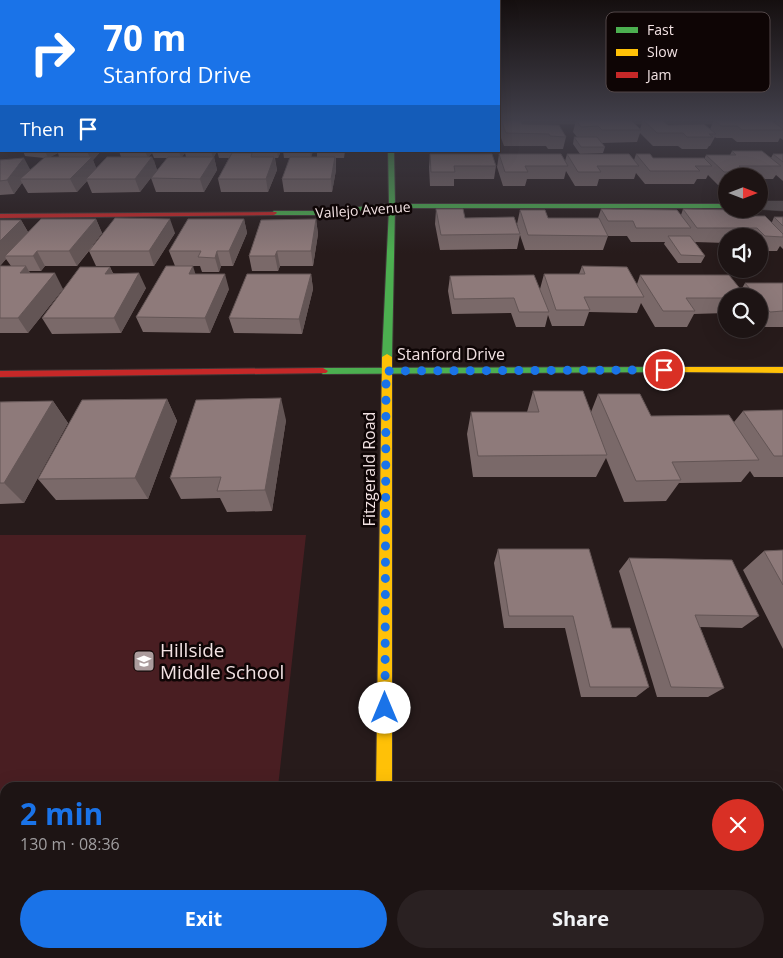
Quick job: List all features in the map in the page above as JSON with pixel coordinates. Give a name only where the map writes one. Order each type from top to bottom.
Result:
[{"type":"street","name":"Fitzgerald Road","points":[[384,782],[386,371],[392,164]]},
{"type":"street","name":"Vallejo Avenue","points":[[0,216],[318,214],[392,206],[718,206]]},
{"type":"street","points":[[768,206],[783,206]]},
{"type":"street","name":"Stanford Drive","points":[[0,374],[783,370]]},
{"type":"shaded area","name":"Hillside Middle School","points":[[0,535],[306,535],[279,782],[0,782]]},
{"type":"building","points":[[0,164],[20,164],[7,180],[0,181]]},
{"type":"building","points":[[37,164],[85,164],[70,179],[20,179]]},
{"type":"building","points":[[101,164],[147,164],[135,179],[86,179]]},
{"type":"building","points":[[163,164],[210,164],[200,179],[151,178]]},
{"type":"building","points":[[226,164],[272,164],[266,179],[218,179]]},
{"type":"building","points":[[288,164],[334,164],[331,179],[282,179]]},
{"type":"building","points":[[431,164],[495,164],[496,166],[454,166],[455,172],[431,172]]},
{"type":"building","points":[[502,164],[567,164],[568,166],[525,166],[528,172],[505,172]]},
{"type":"building","points":[[573,164],[637,164],[639,166],[597,166],[601,172],[578,172]]},
{"type":"building","points":[[644,164],[710,164],[712,166],[695,166],[700,171],[650,171]]},
{"type":"building","points":[[715,164],[778,164],[781,166],[739,166],[741,168],[720,168]]},
{"type":"building","points":[[436,209],[463,209],[465,218],[514,217],[520,234],[441,235]]},
{"type":"building","points":[[601,209],[677,210],[691,228],[636,228],[633,221],[608,221]]},
{"type":"building","points":[[683,209],[718,210],[718,218],[767,218],[783,234],[783,237],[768,236],[768,228],[697,228]]},
{"type":"building","points":[[520,210],[545,210],[548,218],[599,218],[608,236],[528,235]]},
{"type":"building","points":[[774,217],[783,217],[783,226]]},
{"type":"building","points":[[115,218],[170,219],[149,251],[89,251]]},
{"type":"building","points":[[41,219],[96,219],[69,251],[37,251],[33,256],[5,256]]},
{"type":"building","points":[[188,219],[244,219],[229,251],[217,251],[215,258],[198,257],[201,251],[169,251]]},
{"type":"building","points":[[316,219],[311,251],[277,251],[275,256],[249,256],[261,220]]},
{"type":"building","points":[[0,220],[21,220],[0,241]]},
{"type":"building","points":[[668,236],[690,236],[705,256],[681,255]]},
{"type":"building","points":[[0,266],[26,266],[20,273],[55,273],[18,318],[0,318]]},
{"type":"building","points":[[166,266],[193,266],[189,274],[225,274],[205,318],[136,317]]},
{"type":"building","points":[[582,266],[627,267],[644,297],[584,297],[590,310],[556,310],[544,274],[585,274]]},
{"type":"building","points":[[80,267],[110,267],[105,274],[139,273],[114,318],[42,318]]},
{"type":"building","points":[[247,274],[311,274],[299,319],[229,318]]},
{"type":"building","points":[[534,275],[549,312],[519,312],[514,298],[454,299],[450,276]]},
{"type":"building","points":[[640,275],[718,275],[718,278],[731,278],[740,288],[718,288],[718,298],[686,298],[695,311],[663,311]]},
{"type":"building","points":[[745,283],[783,283],[783,311],[770,312],[768,310],[768,288],[749,288]]},
{"type":"building","points":[[533,391],[583,391],[607,455],[478,456],[471,412],[539,412]]},
{"type":"building","points":[[598,394],[640,394],[651,416],[729,415],[759,460],[672,462],[681,480],[636,481]]},
{"type":"building","points":[[281,398],[265,490],[217,491],[221,477],[170,478],[196,400]]},
{"type":"building","points":[[167,399],[135,478],[38,479],[82,400]]},
{"type":"building","points":[[53,401],[4,483],[0,483],[0,402]]},
{"type":"building","points":[[783,410],[783,456],[774,456],[743,411]]},
{"type":"building","points":[[498,549],[589,549],[612,628],[630,628],[649,687],[590,687],[573,616],[509,616]]},
{"type":"building","points":[[783,550],[783,585],[764,551]]},
{"type":"building","points":[[629,558],[732,560],[759,616],[695,615],[724,688],[671,687]]},
{"type":"traffic: fast","points":[[387,357],[392,206],[391,164]]},
{"type":"traffic: fast","points":[[274,213],[317,213],[392,206],[718,206]]},
{"type":"traffic: fast","points":[[323,371],[675,370]]},
{"type":"traffic: slow","points":[[384,782],[387,357]]},
{"type":"traffic: slow","points":[[675,370],[783,370]]},
{"type":"traffic: jam","points":[[0,216],[274,213]]},
{"type":"traffic: jam","points":[[0,374],[323,371]]},
{"type":"place","name":"Hillside Middle School","points":[[144,661]]},
{"type":"route","points":[[385,708],[386,371],[664,370]]}]
